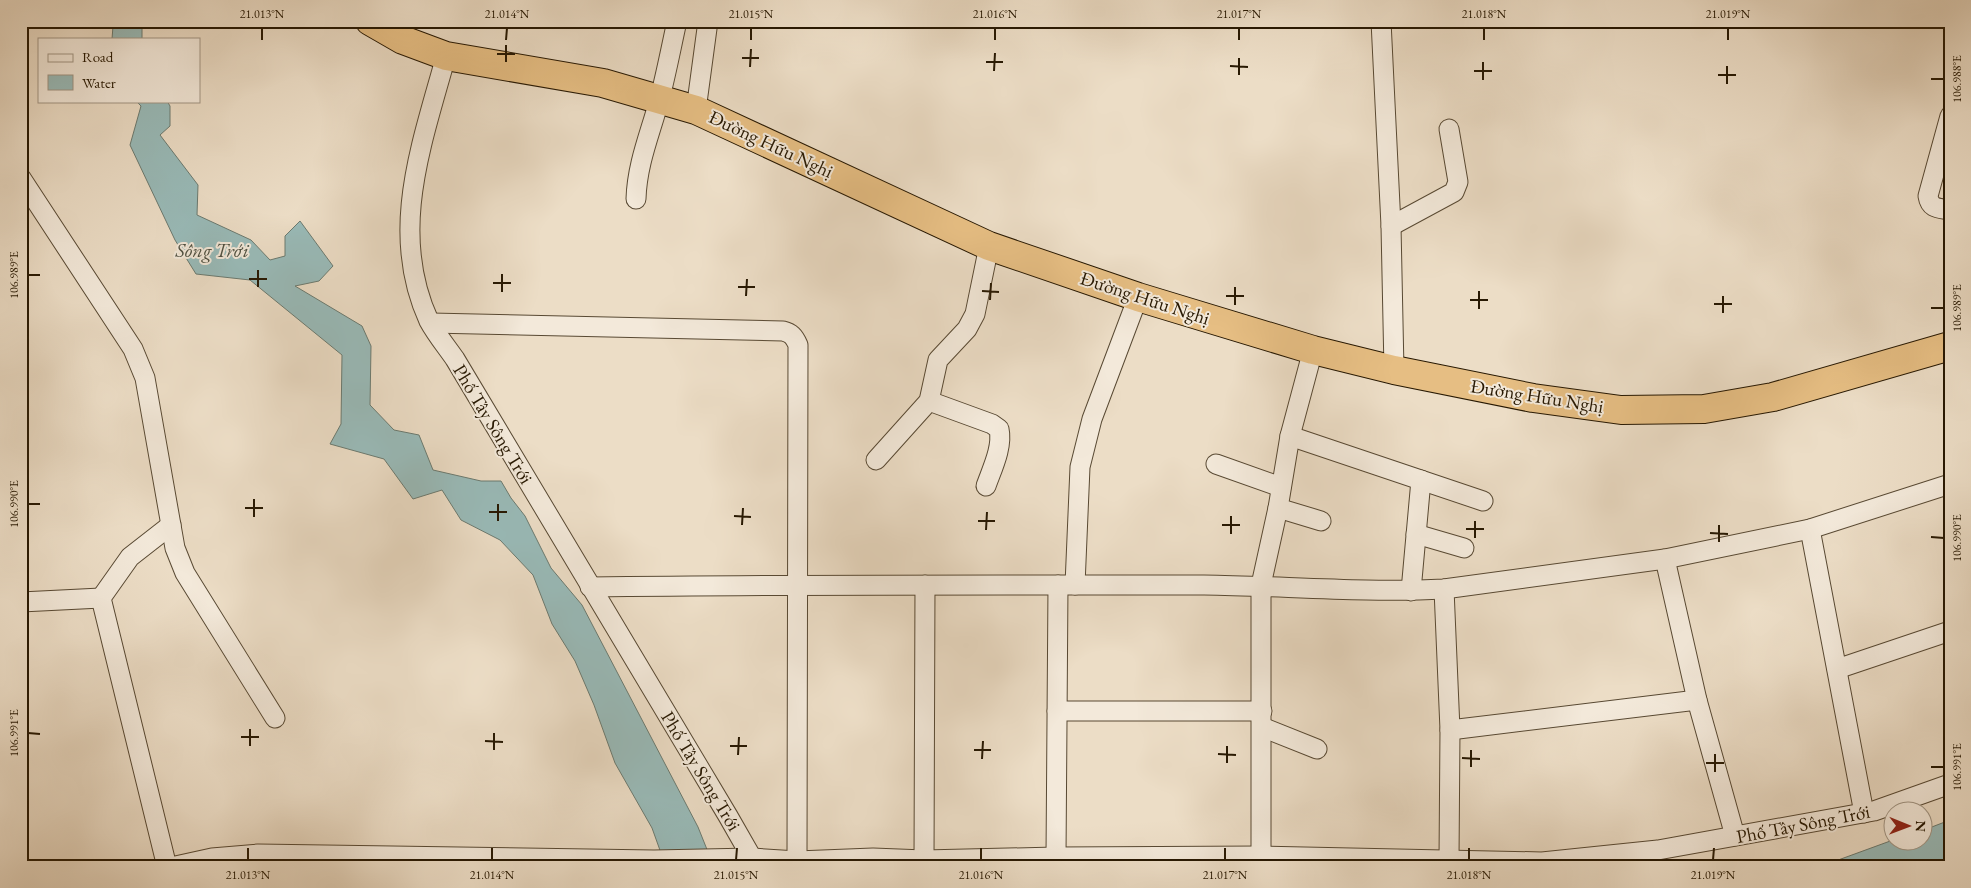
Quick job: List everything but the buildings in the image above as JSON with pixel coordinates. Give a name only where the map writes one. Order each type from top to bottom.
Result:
[{"type":"highway","name":"Đường Hữu Nghị","points":[[370,21],[403,40],[446,56],[603,83],[696,110],[989,246],[1138,297],[1314,350],[1394,370],[1534,398],[1621,410],[1704,409],[1773,397],[1950,346]]},
{"type":"street","points":[[636,199],[636,178],[659,100],[677,21]]},
{"type":"street","points":[[696,110],[708,21]]},
{"type":"street","points":[[1381,21],[1391,226],[1394,370]]},
{"type":"street","name":"Phố Tây Sông Trới","points":[[446,56],[417,161],[410,214],[409,242],[413,269],[431,323],[455,359],[752,858],[797,861],[873,858],[924,860],[1261,856],[1542,862],[1658,850],[1864,813],[1950,784]]},
{"type":"street","points":[[1950,116],[1928,196],[1929,202],[1934,208],[1950,210]]},
{"type":"street","points":[[1391,226],[1454,192],[1456,189],[1458,182],[1449,129]]},
{"type":"street","points":[[21,178],[133,350],[145,378],[175,548],[185,573],[275,718]]},
{"type":"street","points":[[876,460],[929,400],[938,360],[966,329],[975,314],[989,246]]},
{"type":"street","points":[[1056,857],[1057,712],[1066,585],[1080,467],[1092,419],[1138,297]]},
{"type":"street","points":[[431,323],[782,330],[790,332],[795,337],[798,345],[797,861]]},
{"type":"street","points":[[1261,856],[1261,586],[1278,508],[1290,436],[1314,350]]},
{"type":"street","points":[[929,400],[992,424],[1000,429],[1001,436],[998,450],[986,486]]},
{"type":"street","points":[[1290,436],[1483,501]]},
{"type":"street","points":[[1216,464],[1281,487]]},
{"type":"street","points":[[1411,591],[1421,480]]},
{"type":"street","points":[[590,587],[797,584],[1261,586],[1411,591],[1444,589],[1665,559],[1810,529],[1950,484]]},
{"type":"street","points":[[1278,508],[1321,521]]},
{"type":"street","points":[[167,867],[101,598],[130,557],[171,525]]},
{"type":"street","points":[[1810,529],[1864,813]]},
{"type":"street","points":[[1416,534],[1464,548]]},
{"type":"street","points":[[1665,559],[1698,700],[1735,836]]},
{"type":"street","points":[[924,860],[925,585]]},
{"type":"street","points":[[1444,589],[1450,730],[1449,860]]},
{"type":"street","points":[[21,602],[101,598]]},
{"type":"street","points":[[1836,669],[1950,631]]},
{"type":"street","points":[[1450,730],[1698,700]]},
{"type":"street","points":[[1057,712],[1262,719],[1317,749]]},
{"type":"street","points":[[171,867],[212,858],[258,854],[654,860],[752,858]]},
{"type":"water","points":[[113,26],[142,27],[142,38],[112,38]]},
{"type":"water","name":"Sông Trới","points":[[137,102],[168,102],[170,106],[170,126],[160,135],[198,185],[197,215],[251,240],[270,260],[285,256],[285,236],[300,221],[333,266],[319,281],[295,286],[362,326],[371,346],[370,405],[394,430],[419,435],[433,470],[481,481],[501,481],[525,516],[551,568],[582,605],[698,827],[714,867],[666,867],[652,828],[615,763],[594,705],[575,661],[552,624],[533,575],[500,540],[461,520],[442,490],[413,499],[384,459],[330,444],[341,424],[342,355],[250,280],[196,274],[175,240],[130,145],[141,106]]},
{"type":"water","points":[[1950,820],[1950,867],[1819,867],[1884,843],[1884,850],[1934,850],[1934,826]]}]
